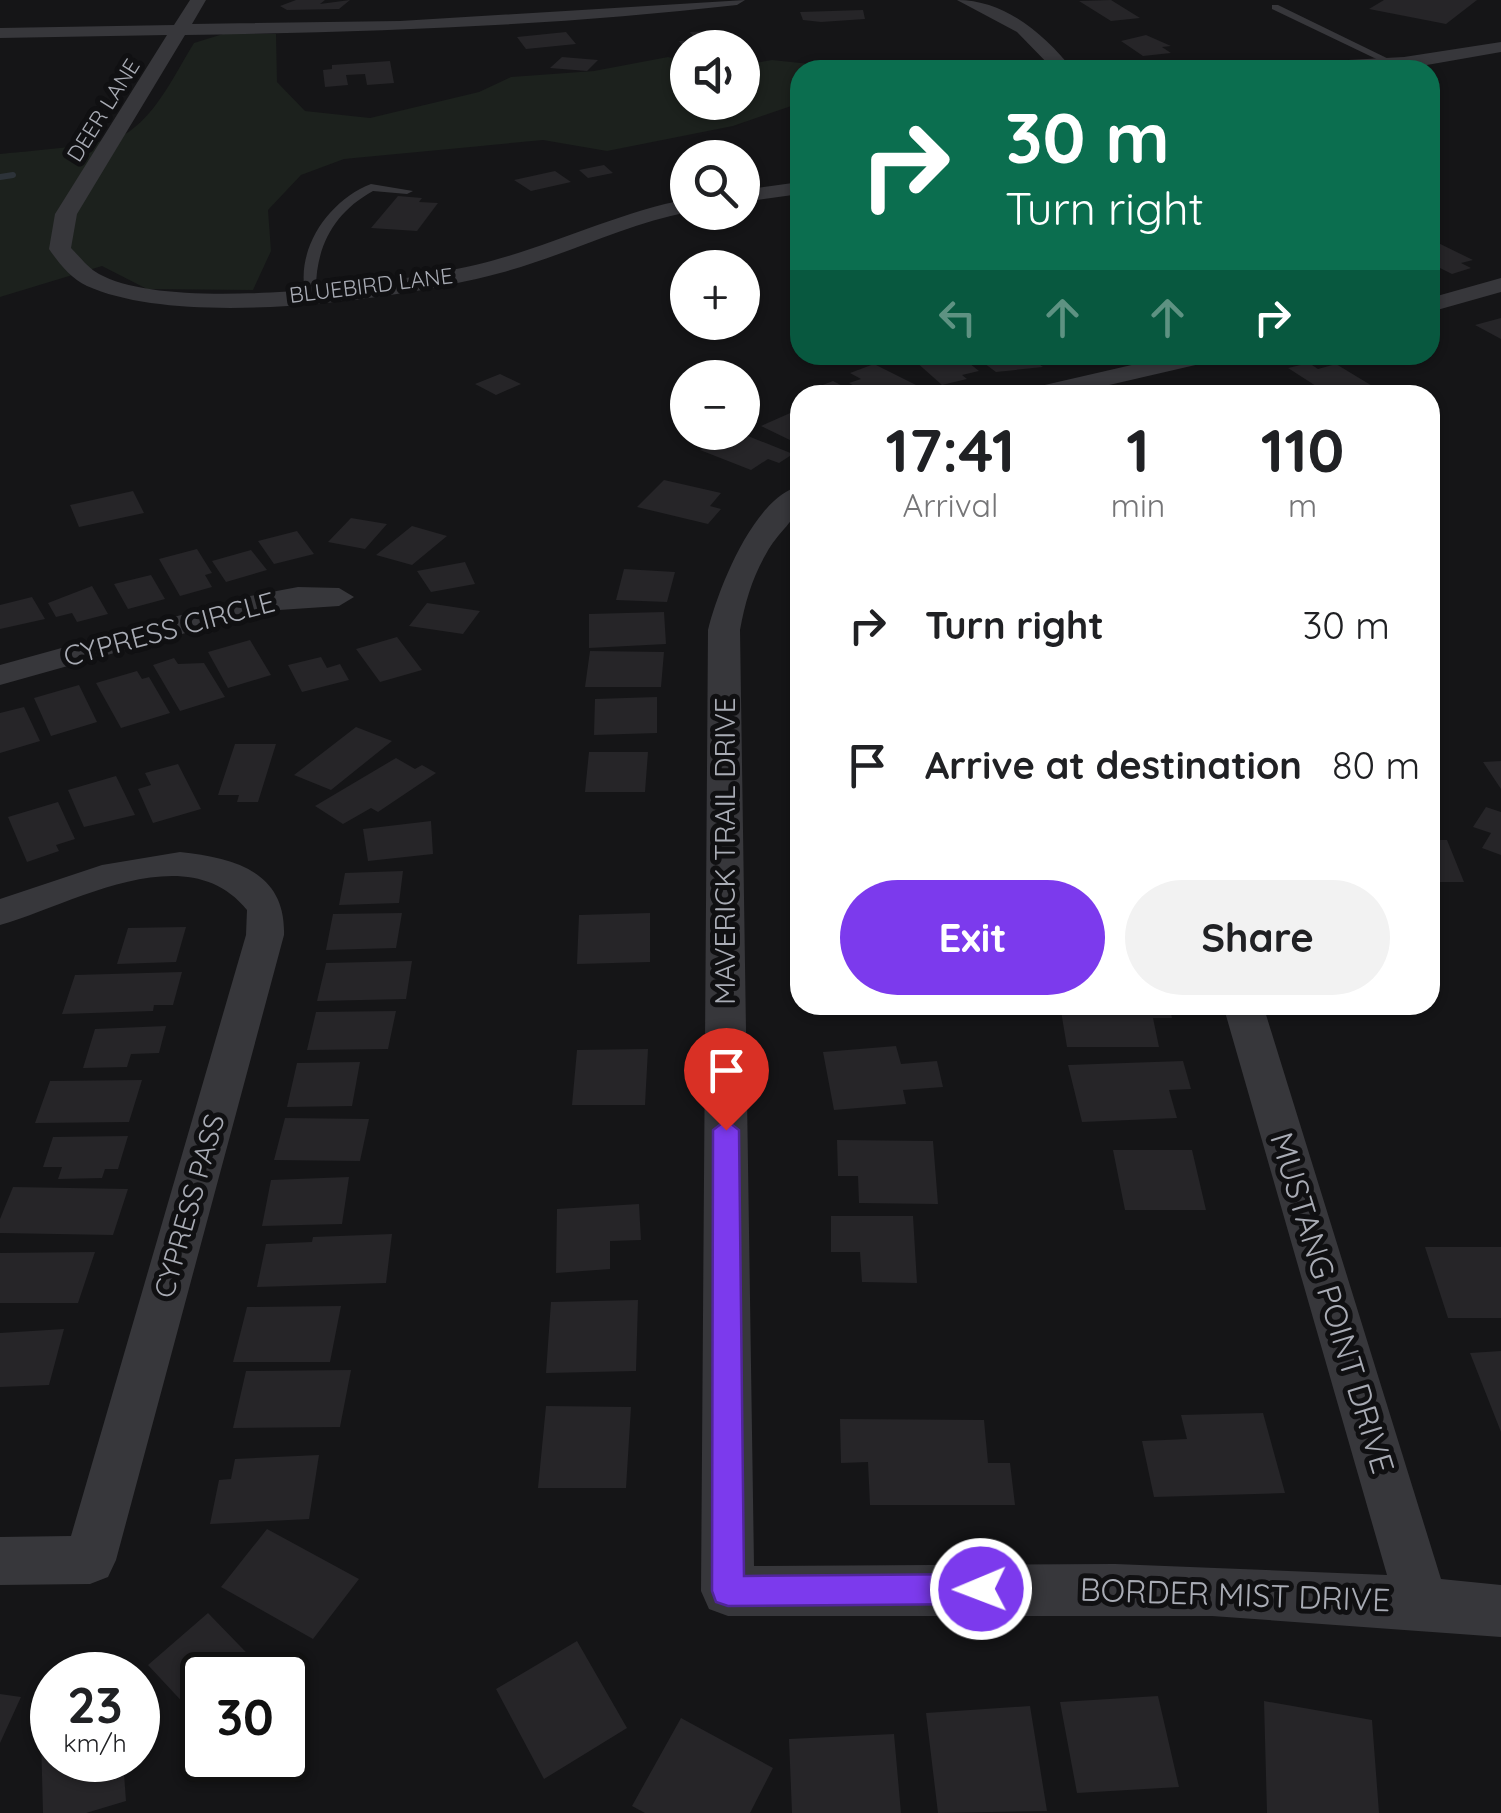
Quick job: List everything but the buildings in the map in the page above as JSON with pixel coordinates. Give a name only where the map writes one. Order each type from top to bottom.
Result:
[{"type":"street","name":"DEER LANE","points":[[60,248],[66,214],[198,0]]},
{"type":"street","points":[[0,33],[457,24],[737,0]]},
{"type":"street","points":[[966,0],[1022,28],[1054,60]]},
{"type":"street","points":[[1419,60],[1501,47]]},
{"type":"street","points":[[760,194],[790,189]]},
{"type":"street","name":"BLUEBIRD LANE","points":[[60,248],[94,280],[154,296],[232,299],[310,293],[488,269],[670,211]]},
{"type":"street","points":[[1440,302],[1501,285]]},
{"type":"street","points":[[1076,385],[1164,365]]},
{"type":"street","name":"MAVERICK TRAIL DRIVE","points":[[728,1591],[724,630],[739,571],[768,527],[790,504]]},
{"type":"street","name":"CYPRESS CIRCLE","points":[[0,674],[261,602],[298,596],[339,598]]},
{"type":"street","name":"CYPRESS PASS","points":[[0,912],[156,865],[196,864],[241,878],[266,908],[264,934],[90,1560],[0,1561]]},
{"type":"street","name":"MUSTANG POINT DRIVE","points":[[1246,1015],[1421,1602]]},
{"type":"street","name":"BORDER MIST DRIVE","points":[[728,1591],[1090,1588],[1421,1602],[1501,1611]]},
{"type":"lane","points":[[1275,7],[1386,60]]},
{"type":"lane","points":[[310,293],[310,255],[336,214],[372,187],[407,191]]},
{"type":"shaded area","points":[[223,34],[276,34],[277,82],[305,111],[370,118],[479,92],[511,77],[594,71],[668,57],[670,120],[750,120],[607,151],[543,140],[344,159],[301,175],[268,210],[271,251],[253,290],[147,289],[102,266],[0,297],[0,154],[87,144],[120,136],[140,122],[194,43]]},
{"type":"shaded area","points":[[760,62],[790,62],[790,106],[760,117]]},
{"type":"waterway","points":[[0,177],[13,175]]},
{"type":"route","points":[[726,1130],[728,1591],[981,1589]]}]
